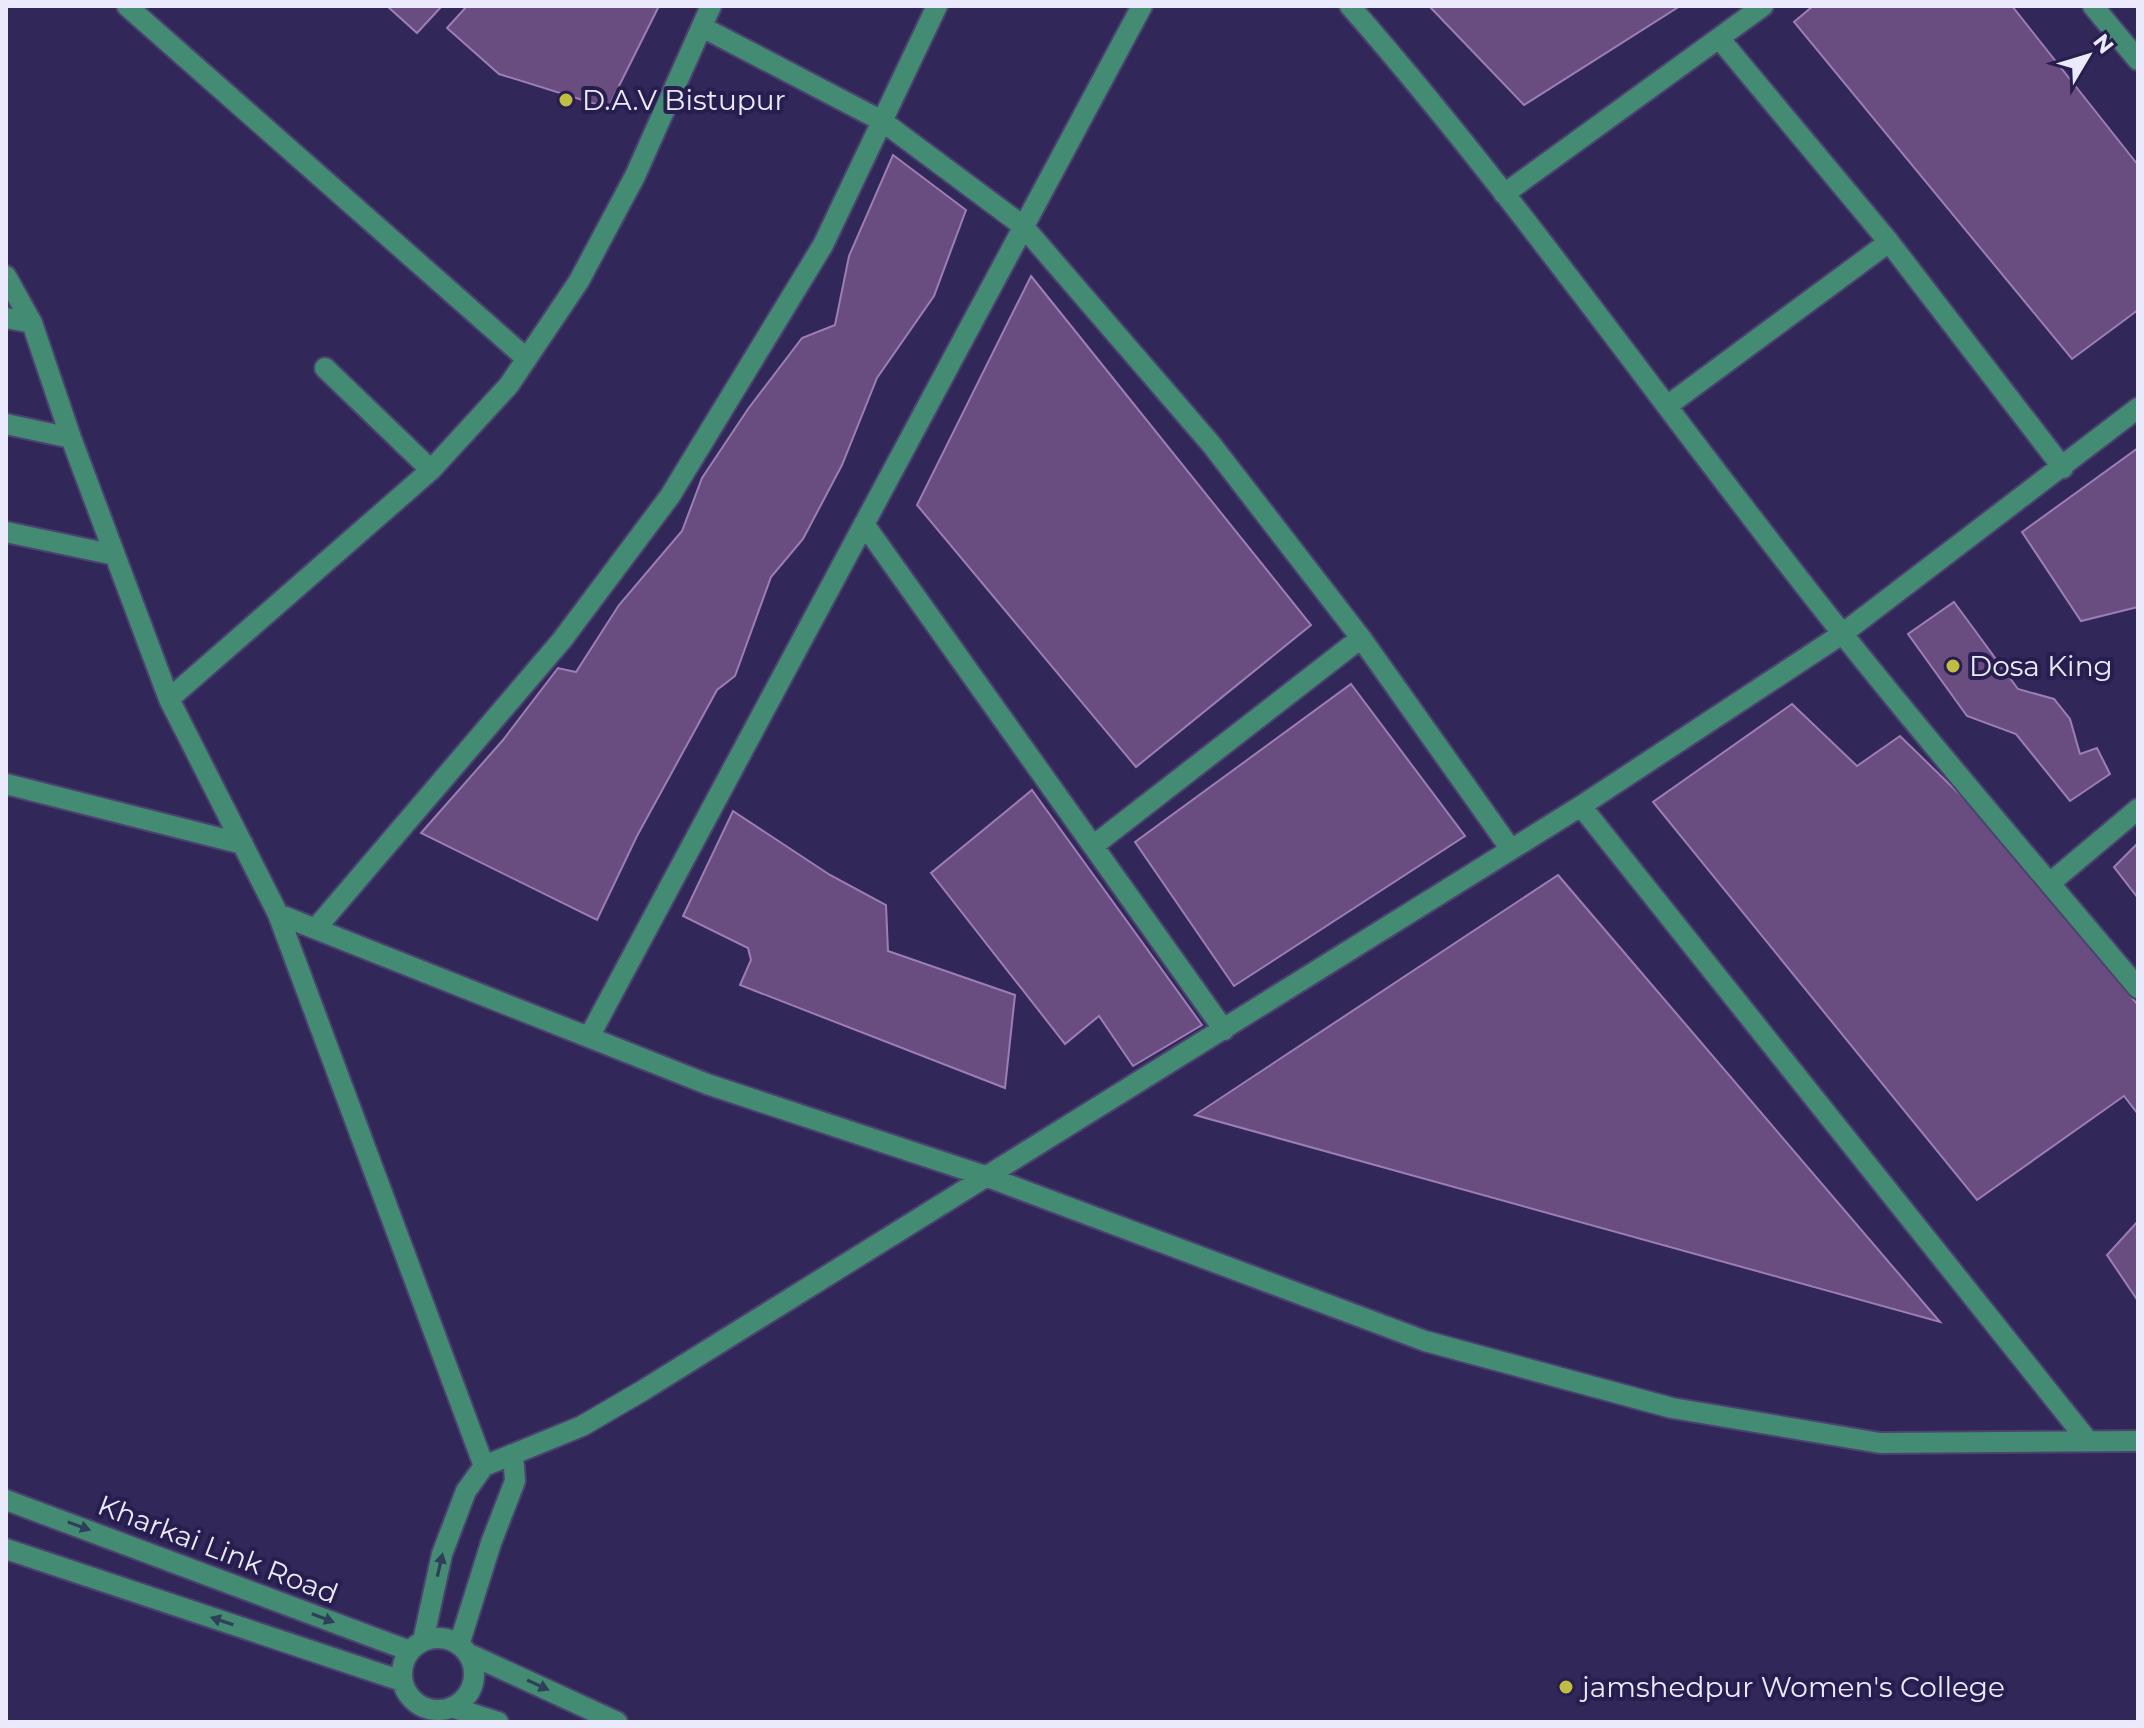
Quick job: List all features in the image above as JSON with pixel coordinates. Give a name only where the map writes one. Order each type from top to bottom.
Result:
[{"type":"street","points":[[127,6],[527,359]]},
{"type":"street","points":[[169,699],[431,470],[509,385],[579,281],[635,176],[711,6]]},
{"type":"street","points":[[317,927],[562,640],[670,496],[823,245],[937,6]]},
{"type":"street","points":[[589,1037],[1142,6]]},
{"type":"street","points":[[1350,6],[1504,194],[1842,634],[2138,988]]},
{"type":"street","points":[[1504,194],[1763,6]]},
{"type":"street","points":[[2093,6],[2138,60]]},
{"type":"street","points":[[702,27],[882,121],[1023,226],[1211,444],[1361,638],[1510,848]]},
{"type":"street","points":[[1719,38],[1889,242],[2063,468]]},
{"type":"street","points":[[1667,406],[1889,242]]},
{"type":"street","points":[[6,276],[32,323],[71,438],[169,699],[278,914],[387,1198],[484,1466]]},
{"type":"street","points":[[6,318],[32,323]]},
{"type":"street","points":[[325,368],[431,470]]},
{"type":"street","points":[[513,1454],[515,1481],[491,1543],[463,1649],[474,1667],[474,1683],[467,1698],[454,1708],[437,1711],[422,1707],[409,1696],[402,1681],[403,1665],[417,1646],[442,1554],[466,1491],[484,1466],[513,1454],[582,1426],[642,1391],[1581,806],[1842,634],[2138,408]]},
{"type":"street","points":[[6,424],[71,438]]},
{"type":"street","points":[[864,524],[1224,1030]]},
{"type":"street","points":[[6,532],[115,555]]},
{"type":"street","points":[[1093,846],[1361,638]]},
{"type":"street","points":[[6,784],[243,844]]},
{"type":"street","points":[[1581,806],[2088,1441]]},
{"type":"street","points":[[2050,883],[2138,809]]},
{"type":"street","points":[[278,914],[707,1084],[985,1176],[1425,1341],[1672,1408],[1880,1443],[2138,1441]]},
{"type":"street","name":"Kharkai Link Road","points":[[6,1500],[417,1646],[448,1639],[617,1722]]},
{"type":"street","points":[[6,1549],[402,1681]]},
{"type":"street","points":[[454,1708],[498,1722]]},
{"type":"building","points":[[387,6],[442,6],[417,33]]},
{"type":"building","points":[[467,6],[659,6],[608,108],[499,74],[447,28]]},
{"type":"building","points":[[1429,6],[1680,6],[1524,105]]},
{"type":"building","points":[[1813,6],[2012,6],[2138,165],[2138,310],[2072,359],[1794,22]]},
{"type":"building","points":[[893,155],[966,210],[934,296],[877,378],[842,465],[803,539],[771,577],[735,676],[717,690],[637,836],[597,920],[421,833],[503,740],[558,668],[576,672],[619,605],[682,531],[702,478],[748,409],[802,338],[835,325],[849,256]]},
{"type":"building","points":[[1031,276],[1311,625],[1136,767],[917,505]]},
{"type":"building","points":[[2138,448],[2138,607],[2081,621],[2022,532]]},
{"type":"building","points":[[1954,602],[2018,689],[2054,699],[2070,719],[2080,754],[2097,748],[2110,774],[2070,801],[2016,734],[1967,716],[1908,634]]},
{"type":"building","points":[[1351,684],[1465,836],[1234,986],[1135,842]]},
{"type":"building","points":[[1792,704],[1857,766],[1900,736],[1981,815],[2138,1005],[2138,1114],[2124,1096],[1977,1200],[1653,802]]},
{"type":"building","points":[[1032,790],[1202,1025],[1133,1066],[1099,1016],[1065,1044],[931,873]]},
{"type":"building","points":[[733,811],[830,875],[886,905],[888,951],[1015,995],[1005,1088],[740,985],[751,960],[748,948],[683,916]]},
{"type":"building","points":[[2138,843],[2138,898],[2114,867]]},
{"type":"building","points":[[1558,875],[1940,1322],[1195,1115]]},
{"type":"building","points":[[2138,1221],[2138,1301],[2107,1255]]},
{"type":"place","name":"D.A.V Bistupur","points":[[566,100]]},
{"type":"place","name":"Dosa King","points":[[1953,666]]},
{"type":"place","name":"jamshedpur Women's College","points":[[1566,1687]]}]
